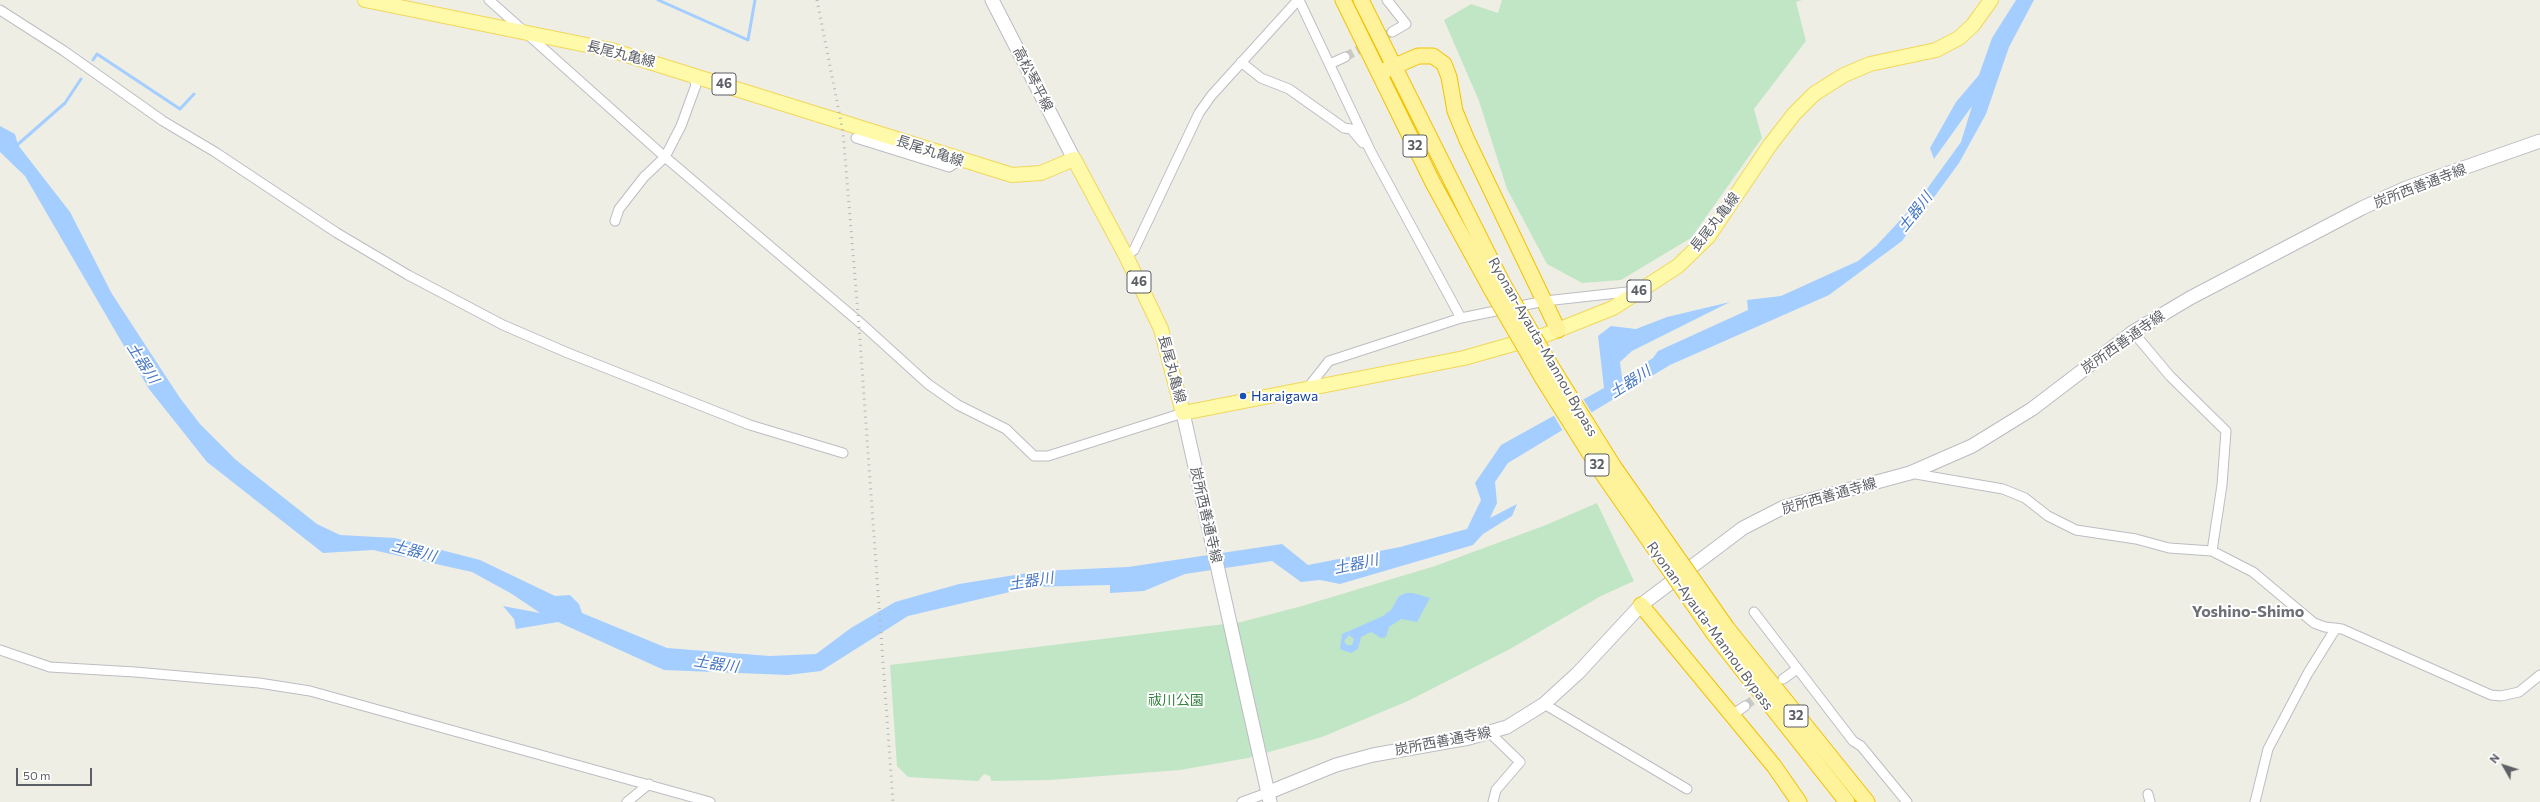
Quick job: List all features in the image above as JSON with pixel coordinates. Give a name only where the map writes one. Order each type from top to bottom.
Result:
[{"type":"highway","name":"Ryonan-Ayauta-Mannou Bypass","points":[[1343,0],[1433,183],[1497,286],[1554,371],[1614,467],[1721,631],[1847,802]]},
{"type":"highway","name":"Ryonan-Ayauta-Mannou Bypass","points":[[1361,0],[1394,66],[1497,286]]},
{"type":"highway","points":[[1379,73],[1418,56],[1433,56],[1444,64],[1449,77],[1455,111],[1467,140],[1535,277],[1558,330]]},
{"type":"highway","points":[[1641,605],[1774,766],[1799,802]]},
{"type":"highway","name":"Ryonan-Ayauta-Mannou Bypass","points":[[1721,631],[1867,802]]},
{"type":"main road","name":"長尾丸亀線","points":[[365,0],[611,50],[693,74],[960,160],[1012,175],[1031,175],[1052,170],[1074,159],[1126,256],[1161,329],[1183,413],[1464,358],[1558,330],[1613,308],[1678,266],[1708,237],[1775,139],[1794,114],[1814,94],[1844,75],[1870,64],[1936,50],[1959,38],[1972,25],[1991,0]]},
{"type":"main road","name":"高松琴平線","points":[[992,0],[1074,159]]},
{"type":"main road","name":"炭所西善通寺線","points":[[1183,413],[1269,797],[1336,765],[1373,755],[1444,743],[1507,727],[1544,704],[1578,673],[1641,605],[1743,528],[1765,516],[1812,498],[1910,473],[1972,446],[2032,409],[2133,332],[2190,298],[2362,208],[2406,188],[2540,141]]},
{"type":"street","points":[[489,0],[523,32],[666,157],[864,326],[928,384],[958,405],[1006,429],[1034,456],[1048,456],[1183,413]]},
{"type":"street","points":[[1126,256],[1134,250],[1199,113],[1211,96],[1241,62],[1299,0],[1371,152],[1461,318]]},
{"type":"street","points":[[1387,0],[1406,24],[1392,32]]},
{"type":"street","points":[[0,10],[64,51],[164,121],[215,152],[337,233],[408,275],[503,325],[568,353],[750,425],[843,453]]},
{"type":"street","points":[[1330,64],[1345,57]]},
{"type":"street","points":[[1241,62],[1261,78],[1289,89],[1344,128],[1351,128],[1371,152]]},
{"type":"street","points":[[615,222],[619,209],[644,177],[666,157],[681,126],[696,85],[693,74]]},
{"type":"street","points":[[856,138],[949,167],[960,160]]},
{"type":"street","points":[[1306,390],[1329,361],[1461,318],[1545,301],[1639,291]]},
{"type":"street","points":[[2133,332],[2170,376],[2226,431],[2222,485],[2212,551]]},
{"type":"street","points":[[1910,473],[2003,489],[2025,498],[2048,516],[2076,530],[2136,539],[2169,548],[2212,551],[2253,572],[2314,623],[2325,627],[2342,629],[2492,695],[2501,696],[2519,692],[2540,675]]},
{"type":"street","points":[[1754,612],[1853,741],[1861,746],[1906,802]]},
{"type":"street","points":[[2255,802],[2268,749],[2308,673],[2336,628]]},
{"type":"street","points":[[0,650],[50,667],[135,672],[259,683],[310,691],[710,802]]},
{"type":"street","points":[[1783,679],[1797,669]]},
{"type":"street","points":[[1544,704],[1687,789]]},
{"type":"street","points":[[1732,715],[1745,706]]},
{"type":"street","points":[[1489,732],[1520,762],[1496,790],[1493,802]]},
{"type":"street","points":[[1501,769],[1509,775]]},
{"type":"street","points":[[627,802],[649,784]]},
{"type":"street","points":[[1242,802],[1269,797]]},
{"type":"green space","points":[[1502,0],[1802,0],[1796,2],[1806,41],[1754,109],[1762,138],[1691,238],[1621,280],[1582,283],[1547,264],[1507,189],[1479,101],[1444,20],[1471,4],[1498,13]]},
{"type":"green space","name":"祓川公園","points":[[1597,503],[1634,581],[1601,596],[1510,649],[1408,701],[1322,737],[1248,758],[1180,770],[1050,780],[991,781],[990,776],[984,774],[978,781],[908,777],[897,766],[890,665],[1241,622],[1302,606],[1435,566],[1546,525]]},
{"type":"water","name":"土器川","points":[[2016,0],[2034,0],[2009,47],[1986,114],[1959,163],[1902,241],[1829,295],[1670,365],[1508,463],[1495,482],[1497,503],[1490,518],[1517,504],[1512,516],[1483,534],[1473,545],[1340,584],[1320,580],[1301,582],[1272,561],[1185,574],[1144,591],[1110,593],[1110,585],[1031,587],[908,616],[821,671],[788,675],[664,670],[558,622],[516,629],[514,619],[503,606],[540,613],[512,594],[472,572],[373,550],[323,553],[207,462],[149,389],[25,176],[0,152],[0,126],[15,134],[18,145],[70,212],[112,294],[180,398],[200,424],[236,460],[317,524],[340,535],[395,538],[480,560],[555,596],[570,595],[579,604],[582,613],[667,648],[770,656],[816,654],[851,628],[895,602],[959,584],[1040,571],[1128,567],[1282,544],[1308,565],[1400,547],[1467,529],[1481,500],[1475,483],[1501,445],[1604,388],[1598,336],[1611,326],[1636,329],[1667,317],[1730,302],[1632,351],[1620,362],[1622,378],[1653,358],[1658,351],[1748,310],[1747,300],[1781,296],[1858,261],[1876,246],[1919,200],[1961,142],[1972,106],[1934,159],[1930,148],[1956,102],[1979,75],[1992,38]]},
{"type":"water","points":[[1406,593],[1413,593],[1430,598],[1417,622],[1401,619],[1389,627],[1386,637],[1381,638],[1371,632],[1361,637],[1358,649],[1351,653],[1340,649],[1342,634],[1383,616],[1391,610],[1399,596]],"holes":[[[1349,635],[1354,639],[1352,645],[1347,645],[1344,641]]]},
{"type":"pier","points":[[1582,397],[1593,415],[1564,433],[1553,414]]},
{"type":"waterway","points":[[658,0],[748,40],[755,0]]},
{"type":"waterway","points":[[93,60],[97,54],[180,109],[194,94]]},
{"type":"waterway","points":[[16,146],[65,103],[81,79]]},
{"type":"tunnel","points":[[1345,57],[1392,32]]},
{"type":"tunnel","points":[[1745,706],[1765,691]]},
{"type":"railway","points":[[817,0],[843,132],[859,326],[893,802]]},
{"type":"place","name":"Haraigawa","points":[[1243,396]]},
{"type":"district","name":"Yoshino-Shimo","points":[[2248,612]]}]
